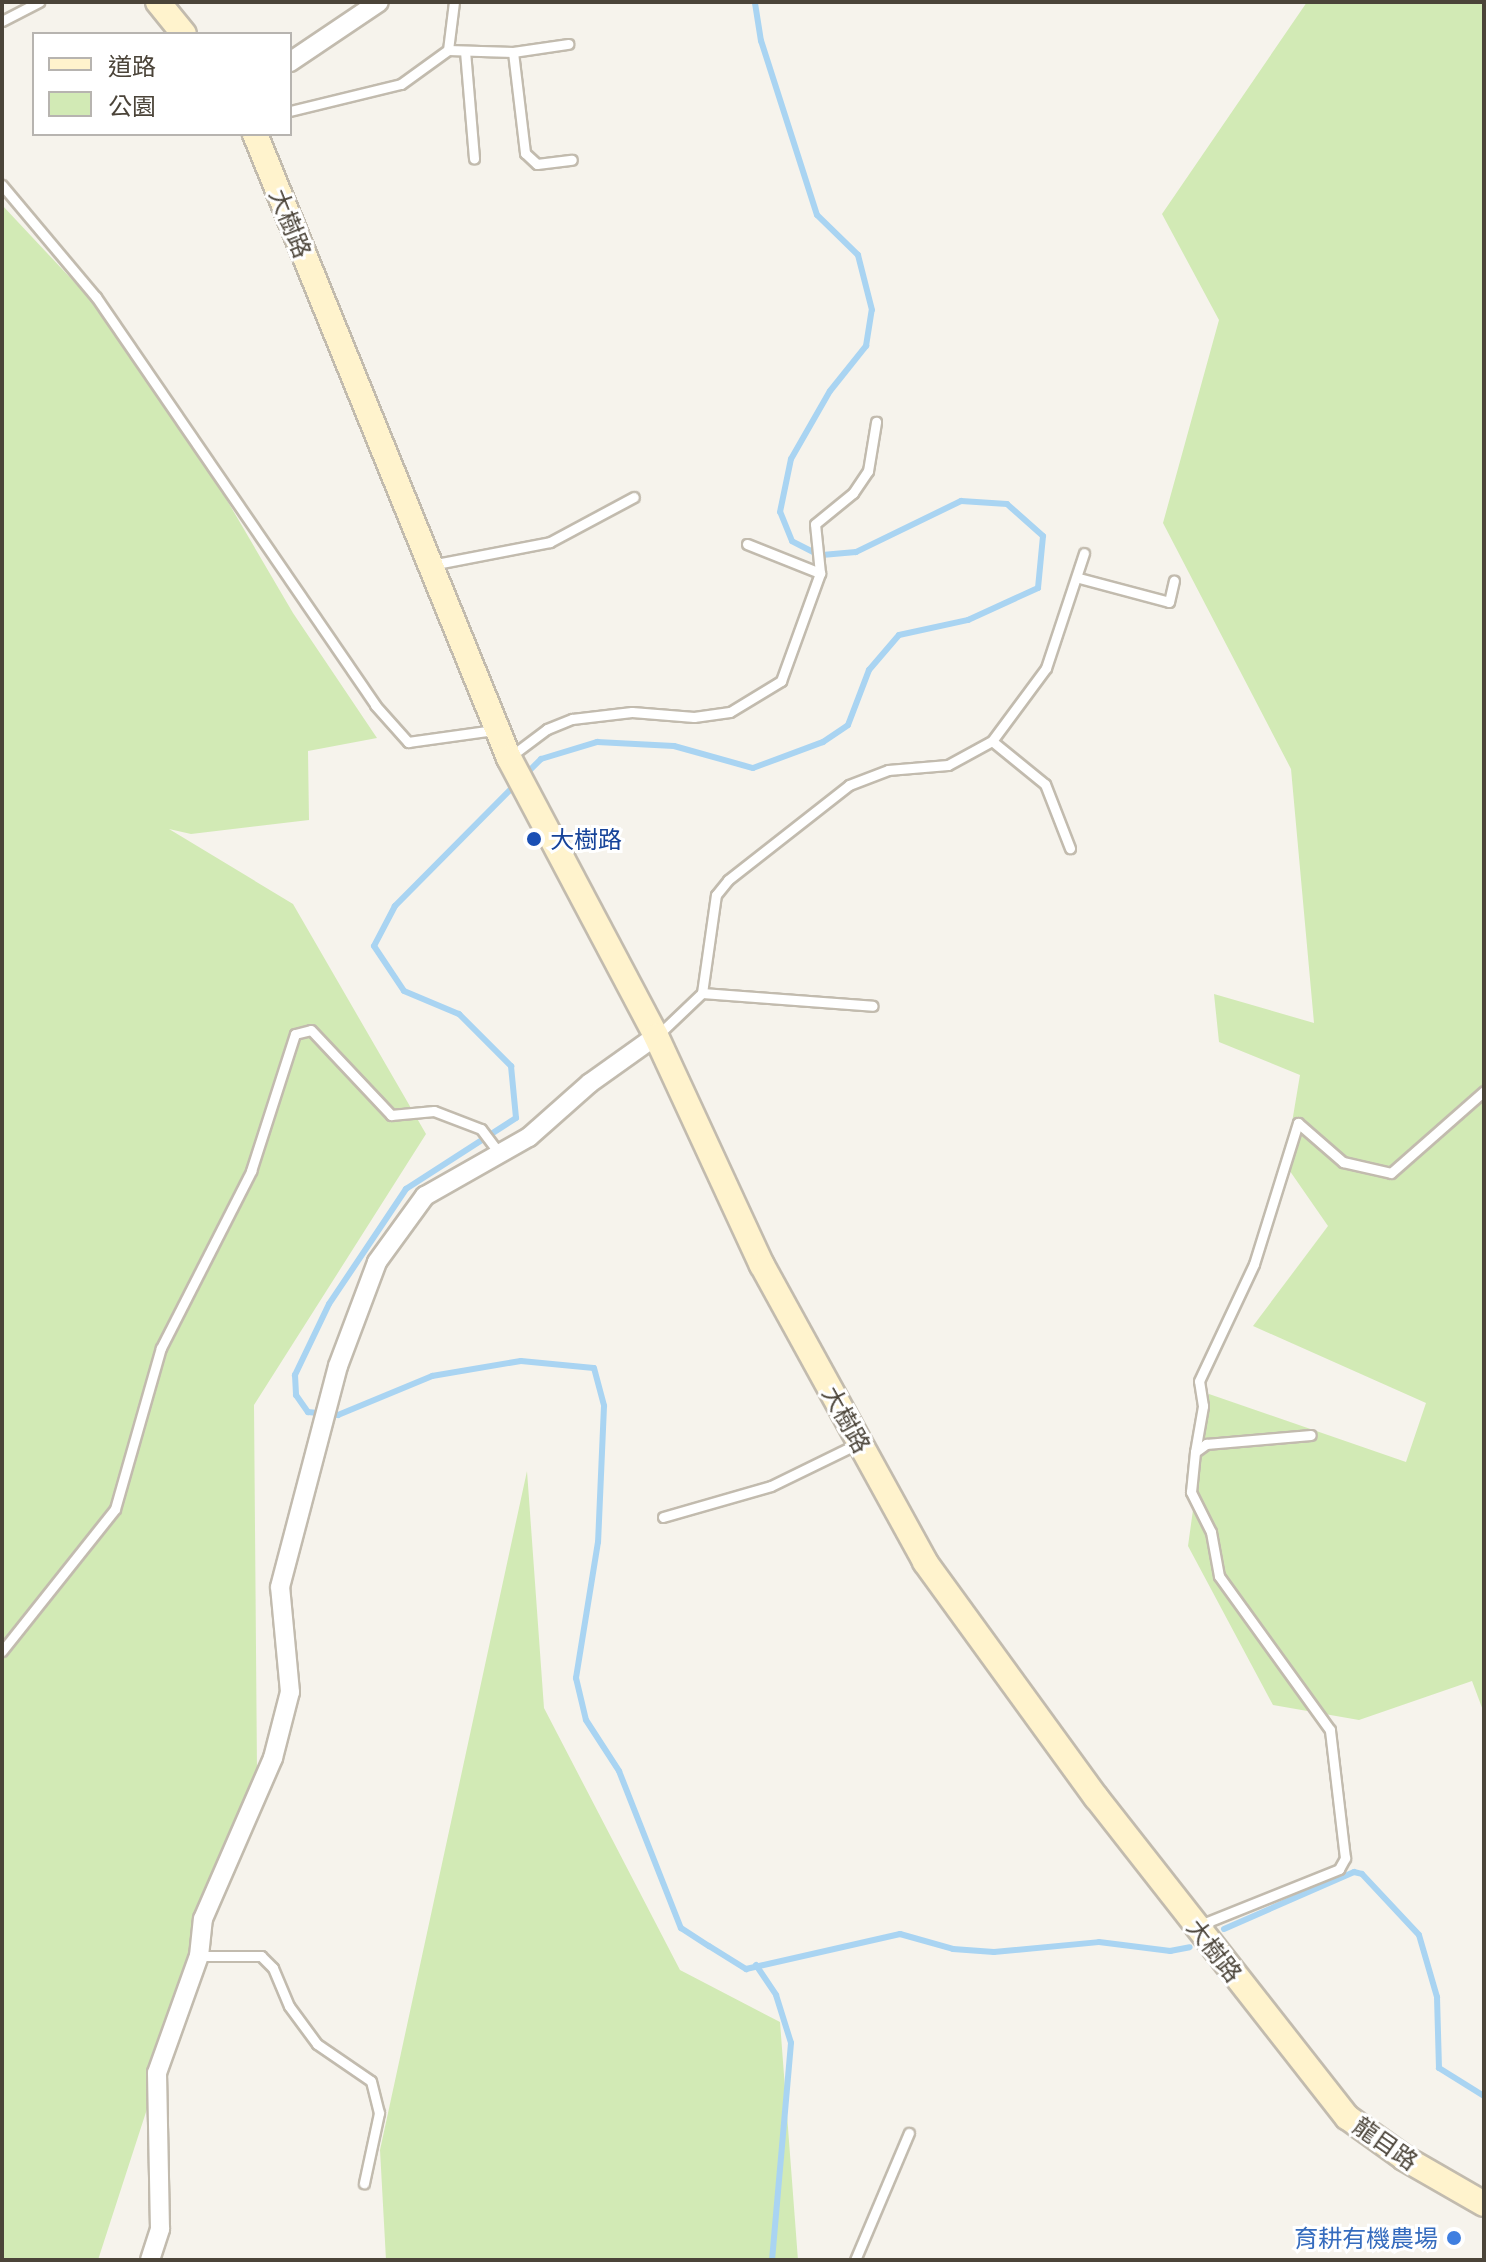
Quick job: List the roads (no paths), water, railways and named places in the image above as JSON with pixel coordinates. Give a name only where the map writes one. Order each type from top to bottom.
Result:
[{"type":"street","points":[[158,2],[182,32]]},
{"type":"street","points":[[292,61],[370,4]]},
{"type":"street","name":"大樹路","points":[[256,136],[509,758],[656,1036],[762,1265],[925,1562],[1096,1797],[1303,2064]]},
{"type":"street","points":[[150,2260],[160,2229],[157,2073],[199,1956],[203,1919],[273,1758],[287,1705],[288,1640],[280,1587],[338,1366],[377,1262],[425,1196],[529,1137],[590,1083],[656,1036]]},
{"type":"street","name":"龍目路","points":[[1303,2064],[1347,2117],[1404,2158],[1484,2204]]},
{"type":"lane","points":[[2,21],[39,2]]},
{"type":"lane","points":[[448,50],[454,2]]},
{"type":"lane","points":[[292,111],[401,84],[448,50],[513,52],[568,44]]},
{"type":"lane","points":[[465,51],[474,159]]},
{"type":"lane","points":[[513,52],[525,153],[537,164],[572,160]]},
{"type":"lane","points":[[2,185],[96,297],[375,705],[408,742],[497,730]]},
{"type":"lane","points":[[509,758],[547,729],[572,719],[632,712],[694,717],[730,712],[758,699],[781,681],[820,573],[815,524],[853,493],[868,471],[876,422]]},
{"type":"lane","points":[[431,565],[550,542],[634,497]]},
{"type":"lane","points":[[747,544],[820,573]]},
{"type":"lane","points":[[656,1036],[702,993],[716,895],[728,880],[849,785],[888,770],[948,765],[992,741],[1046,668],[1079,578],[1084,553]]},
{"type":"lane","points":[[1079,578],[1169,602],[1174,581]]},
{"type":"lane","points":[[992,741],[1045,784],[1070,848]]},
{"type":"lane","points":[[702,993],[873,1006]]},
{"type":"lane","points":[[2,1651],[115,1509],[161,1348],[251,1171],[295,1034],[311,1030],[391,1115],[434,1111],[481,1129],[500,1154]]},
{"type":"lane","points":[[1197,1926],[1339,1869],[1345,1858],[1330,1730],[1219,1576],[1211,1532],[1191,1492],[1203,1406],[1199,1381],[1254,1264],[1298,1123],[1343,1162],[1391,1173],[1484,1091]]},
{"type":"lane","points":[[1195,1452],[1206,1444],[1311,1435]]},
{"type":"lane","points":[[663,1517],[771,1486],[818,1467],[860,1443]]},
{"type":"lane","points":[[199,1956],[261,1956],[273,1968],[289,2006],[317,2044],[371,2081],[379,2113],[364,2183]]},
{"type":"lane","points":[[855,2260],[909,2133]]},
{"type":"waterway","points":[[524,776],[541,759],[597,742],[674,746],[753,768],[823,742],[848,725],[869,670],[899,635],[968,620],[1038,588],[1043,536],[1007,504],[961,501],[856,552],[819,555],[792,541],[780,512],[791,459],[830,391],[866,346],[872,310],[858,255],[817,215],[761,41],[755,2]]},
{"type":"waterway","points":[[516,784],[395,906],[374,946],[404,991],[459,1014],[511,1066],[516,1118],[406,1189],[329,1304],[295,1375],[296,1395],[308,1412],[338,1415],[432,1376],[521,1361],[594,1368],[604,1406],[598,1542],[576,1678],[586,1720],[619,1771],[681,1928],[746,1969],[900,1934],[953,1949],[994,1952],[1099,1942],[1170,1951],[1190,1947]]},
{"type":"waterway","points":[[1224,1929],[1354,1872],[1362,1874],[1419,1935],[1437,1997],[1439,2068],[1484,2096]]},
{"type":"waterway","points":[[756,1965],[776,1995],[791,2043],[772,2260]]},
{"type":"place","name":"大樹路","points":[[534,839]]},
{"type":"place","name":"育耕有機農場","points":[[1454,2238]]}]
